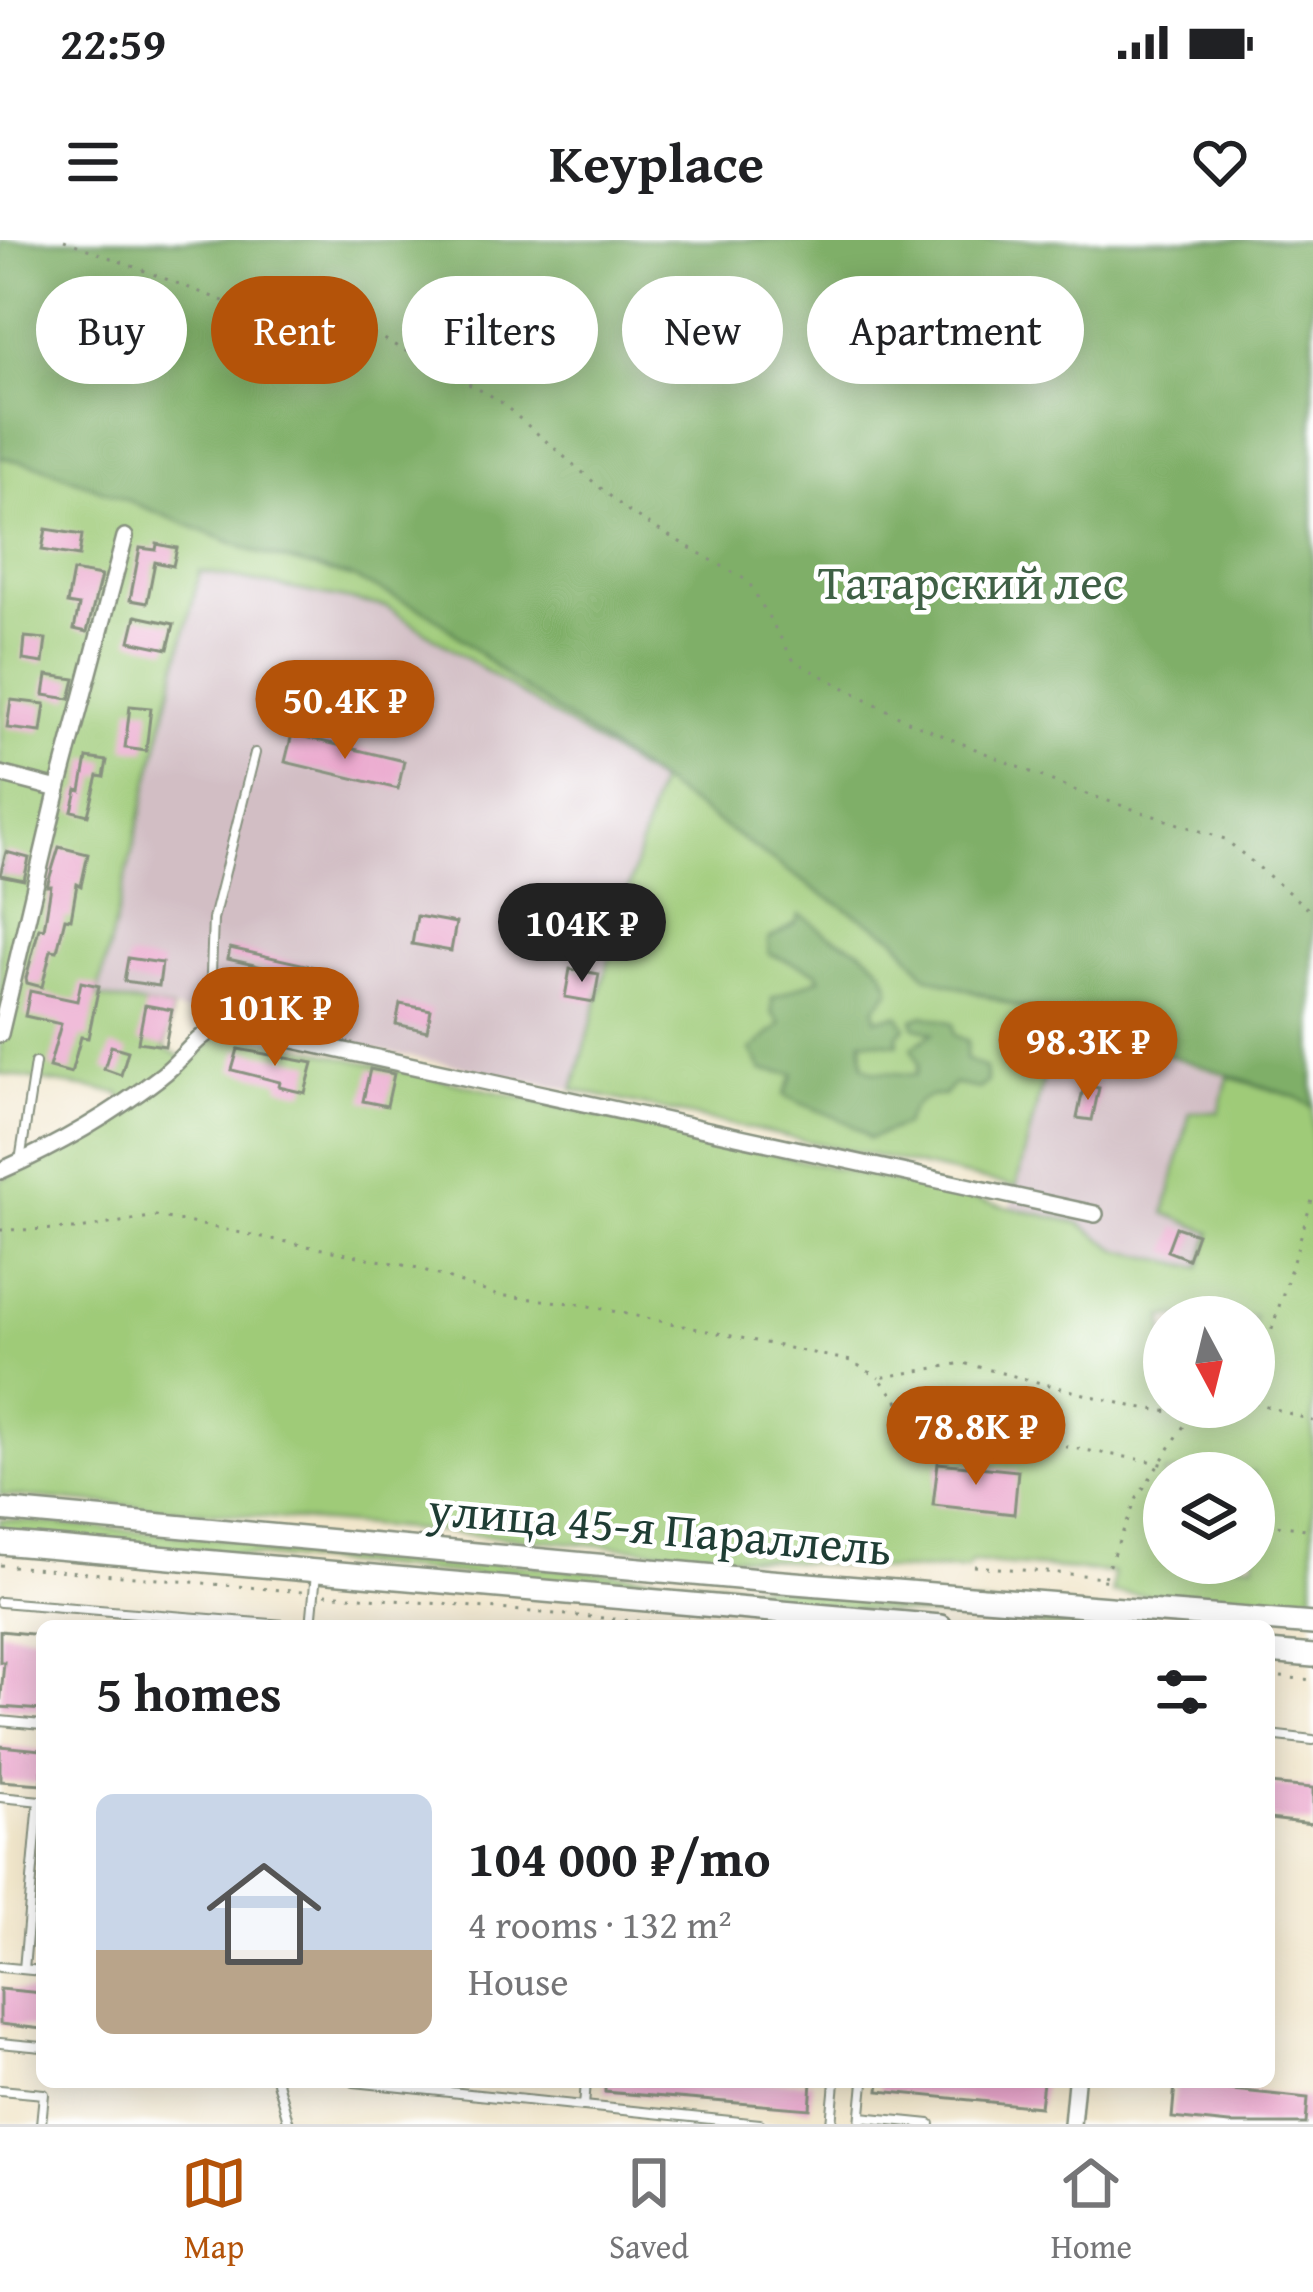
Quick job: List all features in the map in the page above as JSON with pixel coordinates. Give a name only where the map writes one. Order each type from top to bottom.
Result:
[{"type":"main road","name":"улица 45-я Параллель","points":[[0,1510],[770,1581],[1263,1620]]},
{"type":"main road","name":"улица 45-я Параллель","points":[[0,1543],[315,1582],[826,1620]]},
{"type":"main road","name":"улица 45-я Параллель","points":[[1275,1621],[1313,1624]]},
{"type":"main road","points":[[1275,1653],[1313,1656]]},
{"type":"street","points":[[0,1034],[124,537]]},
{"type":"street","points":[[0,774],[58,788]]},
{"type":"street","points":[[0,1171],[108,1115],[166,1072],[209,1029],[225,1025],[1095,1214]]},
{"type":"street","points":[[1072,2124],[1075,2088]]},
{"type":"lane","points":[[209,1029],[213,919],[255,753]]},
{"type":"lane","points":[[20,1162],[35,1063]]},
{"type":"lane","points":[[312,1620],[315,1582]]},
{"type":"lane","points":[[0,1602],[223,1620]]},
{"type":"lane","points":[[0,1721],[36,1724]]},
{"type":"lane","points":[[1275,1736],[1313,1739]]},
{"type":"lane","points":[[0,1797],[36,1801]]},
{"type":"lane","points":[[24,1969],[36,1843]]},
{"type":"lane","points":[[0,1967],[36,1970]]},
{"type":"lane","points":[[0,2042],[36,2046]]},
{"type":"lane","points":[[279,2088],[289,2124]]},
{"type":"lane","points":[[417,2088],[760,2124]]},
{"type":"lane","points":[[584,2106],[586,2088]]},
{"type":"lane","points":[[831,2124],[834,2088]]},
{"type":"lane","points":[[863,2088],[860,2120],[930,2124]]},
{"type":"lane","points":[[0,2090],[44,2094],[41,2124]]},
{"type":"path","points":[[64,240],[226,302],[366,330],[497,399],[632,514],[748,581],[794,661],[908,721],[1074,790],[1225,839],[1313,913]]},
{"type":"path","points":[[1275,1319],[1313,1197]]},
{"type":"path","points":[[0,1230],[79,1229],[156,1216],[418,1268],[496,1295],[579,1304],[851,1361],[880,1378],[916,1422],[1143,1461]]},
{"type":"path","points":[[880,1378],[963,1363],[1143,1408]]},
{"type":"path","points":[[1275,1409],[1313,1421]]},
{"type":"path","points":[[1101,1607],[1104,1577],[1143,1489]]},
{"type":"path","points":[[1275,1525],[1313,1530]]},
{"type":"path","points":[[0,1565],[315,1582],[642,1620]]},
{"type":"path","points":[[974,1566],[1104,1577]]},
{"type":"path","points":[[1275,1677],[1313,1680]]},
{"type":"shaded area","points":[[199,571],[387,607],[658,784],[573,1090],[216,1017],[96,998]]},
{"type":"shaded area","points":[[1058,1021],[1228,1077],[1220,1112],[1166,1214],[1211,1232],[1201,1269],[1118,1250],[1079,1223],[1011,1207]]},
{"type":"green space","name":"Татарский лес","points":[[0,240],[1313,240],[1313,1107],[1296,1097],[926,976],[896,938],[820,893],[513,681],[430,613],[351,577],[255,552],[42,466],[0,457]]},
{"type":"green space","points":[[0,457],[42,466],[255,552],[351,577],[430,613],[513,681],[820,893],[896,938],[926,976],[1058,1021],[1016,1187],[573,1090],[658,783],[387,607],[200,571],[97,997],[172,1010],[165,1049],[193,1062],[214,1038],[230,1035],[289,1045],[1079,1223],[1118,1250],[1200,1268],[1211,1232],[1165,1213],[1190,1112],[1219,1112],[1228,1077],[1296,1097],[1313,1107],[1313,1606],[1112,1593],[1113,1573],[972,1562],[966,1569],[895,1570],[0,1495],[0,1180],[70,1148],[130,1113],[119,1093],[0,1074]]},
{"type":"green space","points":[[799,915],[869,956],[887,980],[890,990],[875,1008],[876,1019],[898,1015],[906,1027],[898,1035],[898,1044],[862,1040],[863,1065],[873,1071],[916,1075],[919,1064],[912,1047],[933,1033],[914,1026],[913,1019],[924,1015],[953,1023],[954,1035],[968,1041],[966,1059],[986,1068],[987,1082],[979,1089],[954,1084],[944,1096],[918,1103],[904,1125],[869,1139],[851,1125],[784,1095],[794,1074],[762,1070],[751,1050],[781,1024],[772,1013],[772,998],[820,978],[817,972],[769,954],[768,939],[796,923]]},
{"type":"green space","points":[[0,1519],[1094,1615],[1094,1620],[979,1620],[0,1533]]},
{"type":"building","points":[[46,529],[82,535],[79,556],[42,550]]},
{"type":"building","points":[[157,544],[177,548],[173,566],[155,562],[147,603],[130,600],[140,548],[156,550]]},
{"type":"building","points":[[73,571],[101,576],[87,632],[74,629],[79,606],[67,604]]},
{"type":"building","points":[[136,616],[174,624],[168,649],[130,641]]},
{"type":"building","points":[[25,637],[46,639],[43,663],[23,660]]},
{"type":"building","points":[[47,675],[75,679],[70,699],[44,695]]},
{"type":"building","points":[[11,700],[45,704],[41,732],[7,728]]},
{"type":"building","points":[[130,706],[151,708],[146,751],[125,748]]},
{"type":"building","points":[[292,734],[404,761],[398,789],[285,762]]},
{"type":"building","points":[[87,758],[107,761],[88,815],[72,811]]},
{"type":"building","points":[[59,847],[88,854],[71,919],[65,918],[57,951],[51,950],[42,987],[27,983],[26,978],[39,928],[44,929],[51,886],[47,886]]},
{"type":"building","points":[[6,852],[29,858],[24,880],[0,875]]},
{"type":"building","points":[[417,916],[456,923],[451,951],[412,944]]},
{"type":"building","points":[[230,948],[324,969],[319,985],[228,959]]},
{"type":"building","points":[[128,958],[162,963],[159,986],[124,981]]},
{"type":"building","points":[[570,969],[599,974],[594,1002],[565,997]]},
{"type":"building","points":[[81,982],[99,986],[88,1038],[81,1037],[71,1073],[49,1067],[61,1024],[25,1016],[30,991],[77,1001]]},
{"type":"building","points":[[400,1004],[431,1010],[427,1031],[396,1024]]},
{"type":"building","points":[[145,1005],[172,1010],[165,1046],[138,1042]]},
{"type":"building","points":[[111,1046],[128,1051],[121,1075],[104,1069]]},
{"type":"building","points":[[238,1049],[313,1063],[305,1093],[232,1070]]},
{"type":"building","points":[[370,1069],[394,1074],[387,1106],[363,1101]]},
{"type":"building","points":[[1084,1085],[1099,1088],[1092,1120],[1077,1118]]},
{"type":"building","points":[[1176,1227],[1197,1234],[1188,1259],[1167,1251]]},
{"type":"building","points":[[938,1463],[1018,1471],[1014,1514],[933,1505]]},
{"type":"building","points":[[0,1631],[36,1634],[36,1710],[0,1707],[4,1662],[0,1662]]},
{"type":"building","points":[[0,1746],[36,1749],[36,1784],[0,1781]]},
{"type":"building","points":[[1275,1785],[1313,1788],[1313,1824],[1275,1820]]},
{"type":"building","points":[[0,1989],[36,1992],[36,2028],[0,2024]]},
{"type":"building","points":[[605,2088],[812,2088],[810,2109],[605,2092]]},
{"type":"building","points":[[879,2088],[1042,2088],[1040,2107]]},
{"type":"building","points":[[1175,2088],[1308,2098],[1306,2124],[1172,2118]]}]
